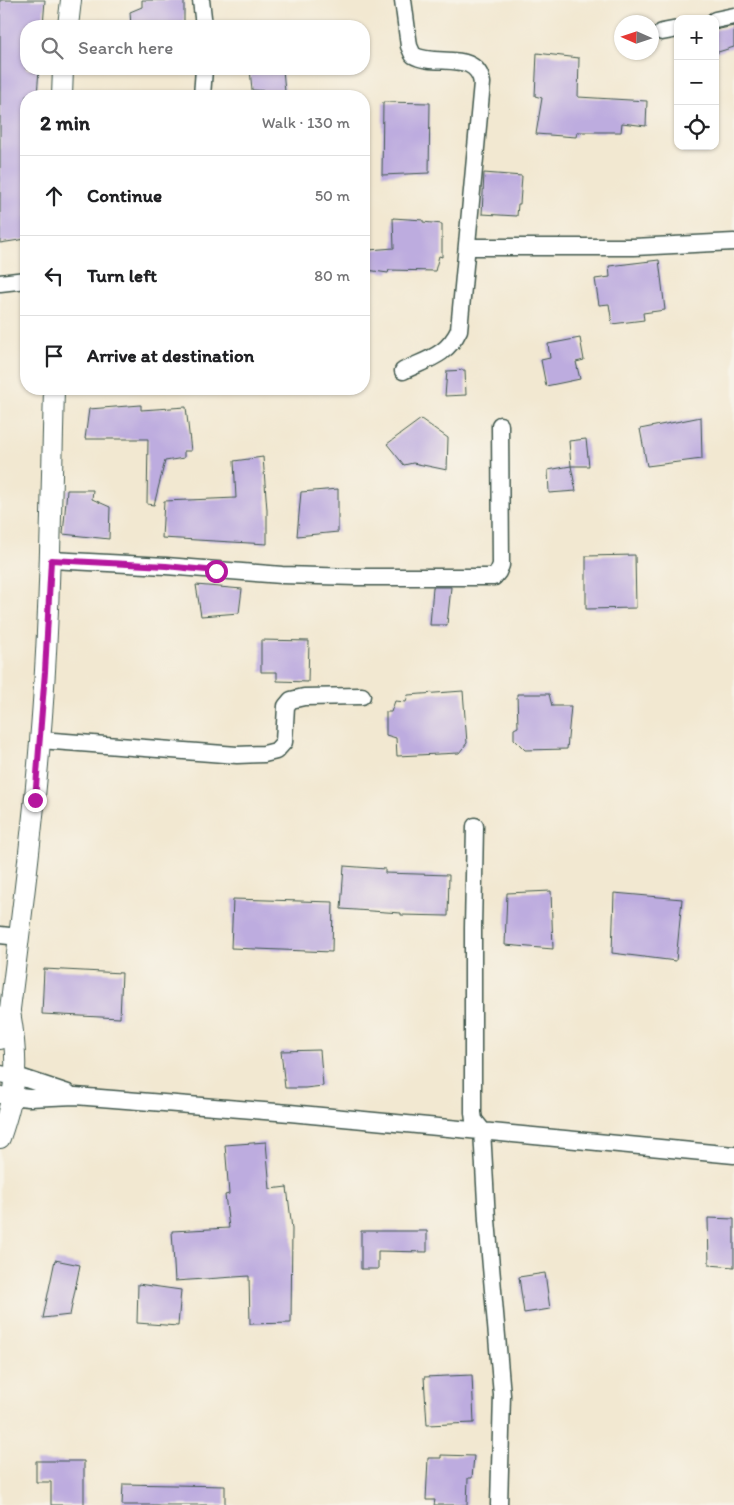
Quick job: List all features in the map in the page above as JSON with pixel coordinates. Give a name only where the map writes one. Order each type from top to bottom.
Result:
[{"type":"street","points":[[69,20],[71,0]]},
{"type":"street","points":[[201,0],[203,20]]},
{"type":"street","points":[[403,0],[409,46],[413,55],[426,60],[468,63],[477,68],[482,78],[461,321],[455,339],[444,352],[403,371]]},
{"type":"street","points":[[719,19],[734,16]]},
{"type":"street","points":[[62,90],[63,75]]},
{"type":"street","points":[[202,90],[204,75]]},
{"type":"street","points":[[467,247],[634,247],[734,242]]},
{"type":"street","points":[[0,283],[20,281]]},
{"type":"street","points":[[0,1138],[8,1075],[16,1044],[10,1009],[9,936],[35,800],[40,740],[51,560],[54,395]]},
{"type":"street","points":[[51,560],[282,575],[494,577],[501,566],[500,425]]},
{"type":"street","points":[[40,740],[236,755],[264,754],[276,751],[284,742],[286,706],[291,700],[362,696]]},
{"type":"street","points":[[475,826],[473,1113],[474,1120],[482,1130],[487,1220],[502,1395],[498,1505]]},
{"type":"street","points":[[0,1039],[10,1009]]},
{"type":"street","points":[[8,1075],[75,1096]]},
{"type":"street","points":[[6,1097],[50,1098],[75,1096],[482,1130],[734,1155]]},
{"type":"building","points":[[0,0],[45,0],[43,20],[20,20],[20,75],[39,75],[37,90],[20,90],[20,240],[0,243]]},
{"type":"building","points":[[142,0],[184,0],[184,20],[131,20],[130,12],[142,7]]},
{"type":"building","points":[[734,26],[734,47],[719,52],[719,29]]},
{"type":"building","points":[[537,53],[579,58],[578,97],[647,101],[646,126],[622,123],[621,132],[577,132],[576,137],[536,134],[542,98],[535,96]]},
{"type":"building","points":[[251,75],[284,75],[285,90],[252,90]]},
{"type":"building","points":[[383,102],[430,103],[429,173],[382,175]]},
{"type":"building","points":[[484,173],[522,176],[517,216],[482,214]]},
{"type":"building","points":[[393,218],[423,220],[423,222],[442,224],[442,257],[439,256],[435,271],[389,270],[388,273],[370,270],[370,250],[394,248]]},
{"type":"building","points":[[659,260],[665,310],[643,313],[644,320],[612,324],[609,304],[599,305],[595,279],[610,277],[609,266]]},
{"type":"building","points":[[580,338],[584,360],[576,362],[580,379],[546,386],[541,360],[550,358],[548,344]]},
{"type":"building","points":[[465,370],[466,395],[445,396],[447,371]]},
{"type":"building","points":[[141,405],[141,410],[186,407],[191,451],[184,451],[184,458],[165,461],[154,505],[147,504],[148,439],[85,439],[89,409]]},
{"type":"building","points":[[701,417],[702,459],[647,466],[640,429]]},
{"type":"building","points":[[421,419],[448,438],[447,470],[413,463],[404,465],[387,444]]},
{"type":"building","points":[[586,439],[589,466],[571,466],[569,441]]},
{"type":"building","points":[[263,457],[267,510],[267,544],[162,538],[164,501],[236,498],[234,461]]},
{"type":"building","points":[[571,466],[576,491],[549,493],[548,470]]},
{"type":"building","points":[[338,489],[338,532],[297,536],[301,492]]},
{"type":"building","points":[[67,490],[93,490],[92,499],[110,507],[109,539],[63,534]]},
{"type":"building","points":[[635,555],[636,608],[586,609],[586,556]]},
{"type":"building","points":[[196,585],[242,589],[239,613],[201,616]]},
{"type":"building","points":[[433,587],[451,587],[447,625],[430,625]]},
{"type":"building","points":[[261,640],[309,641],[308,682],[277,681],[277,672],[261,672]]},
{"type":"building","points":[[463,691],[467,743],[459,753],[397,756],[396,738],[386,735],[386,712],[391,712],[395,701],[406,702],[408,695]]},
{"type":"building","points":[[517,694],[549,694],[552,706],[571,706],[567,749],[525,750],[514,739],[514,729],[518,727]]},
{"type":"building","points":[[344,866],[385,869],[385,873],[449,875],[448,916],[401,915],[401,913],[341,909]]},
{"type":"building","points":[[551,891],[553,949],[505,945],[507,893]]},
{"type":"building","points":[[614,893],[682,899],[676,961],[612,953]]},
{"type":"building","points":[[233,899],[333,902],[332,952],[231,948]]},
{"type":"building","points":[[44,969],[122,973],[120,1018],[42,1014]]},
{"type":"building","points":[[320,1050],[323,1086],[285,1088],[281,1051]]},
{"type":"building","points":[[266,1142],[270,1189],[287,1187],[292,1229],[291,1323],[250,1324],[249,1276],[175,1281],[172,1231],[229,1228],[225,1195],[229,1194],[225,1145]]},
{"type":"building","points":[[708,1218],[734,1219],[734,1267],[709,1265]]},
{"type":"building","points":[[361,1231],[427,1231],[427,1252],[378,1251],[378,1269],[361,1269]]},
{"type":"building","points":[[55,1260],[80,1265],[70,1315],[43,1318]]},
{"type":"building","points":[[545,1273],[550,1309],[524,1313],[519,1277]]},
{"type":"building","points":[[138,1284],[181,1290],[178,1326],[137,1323]]},
{"type":"building","points":[[472,1375],[474,1423],[427,1425],[424,1377]]},
{"type":"building","points":[[441,1455],[474,1456],[472,1478],[468,1478],[467,1505],[434,1505],[435,1500],[426,1500],[428,1458],[441,1458]]},
{"type":"building","points":[[36,1461],[84,1461],[84,1505],[51,1505],[51,1482],[36,1482]]},
{"type":"building","points":[[123,1484],[225,1486],[225,1505],[122,1505]]},
{"type":"route","points":[[35,800],[51,560],[166,566],[216,571]]}]
